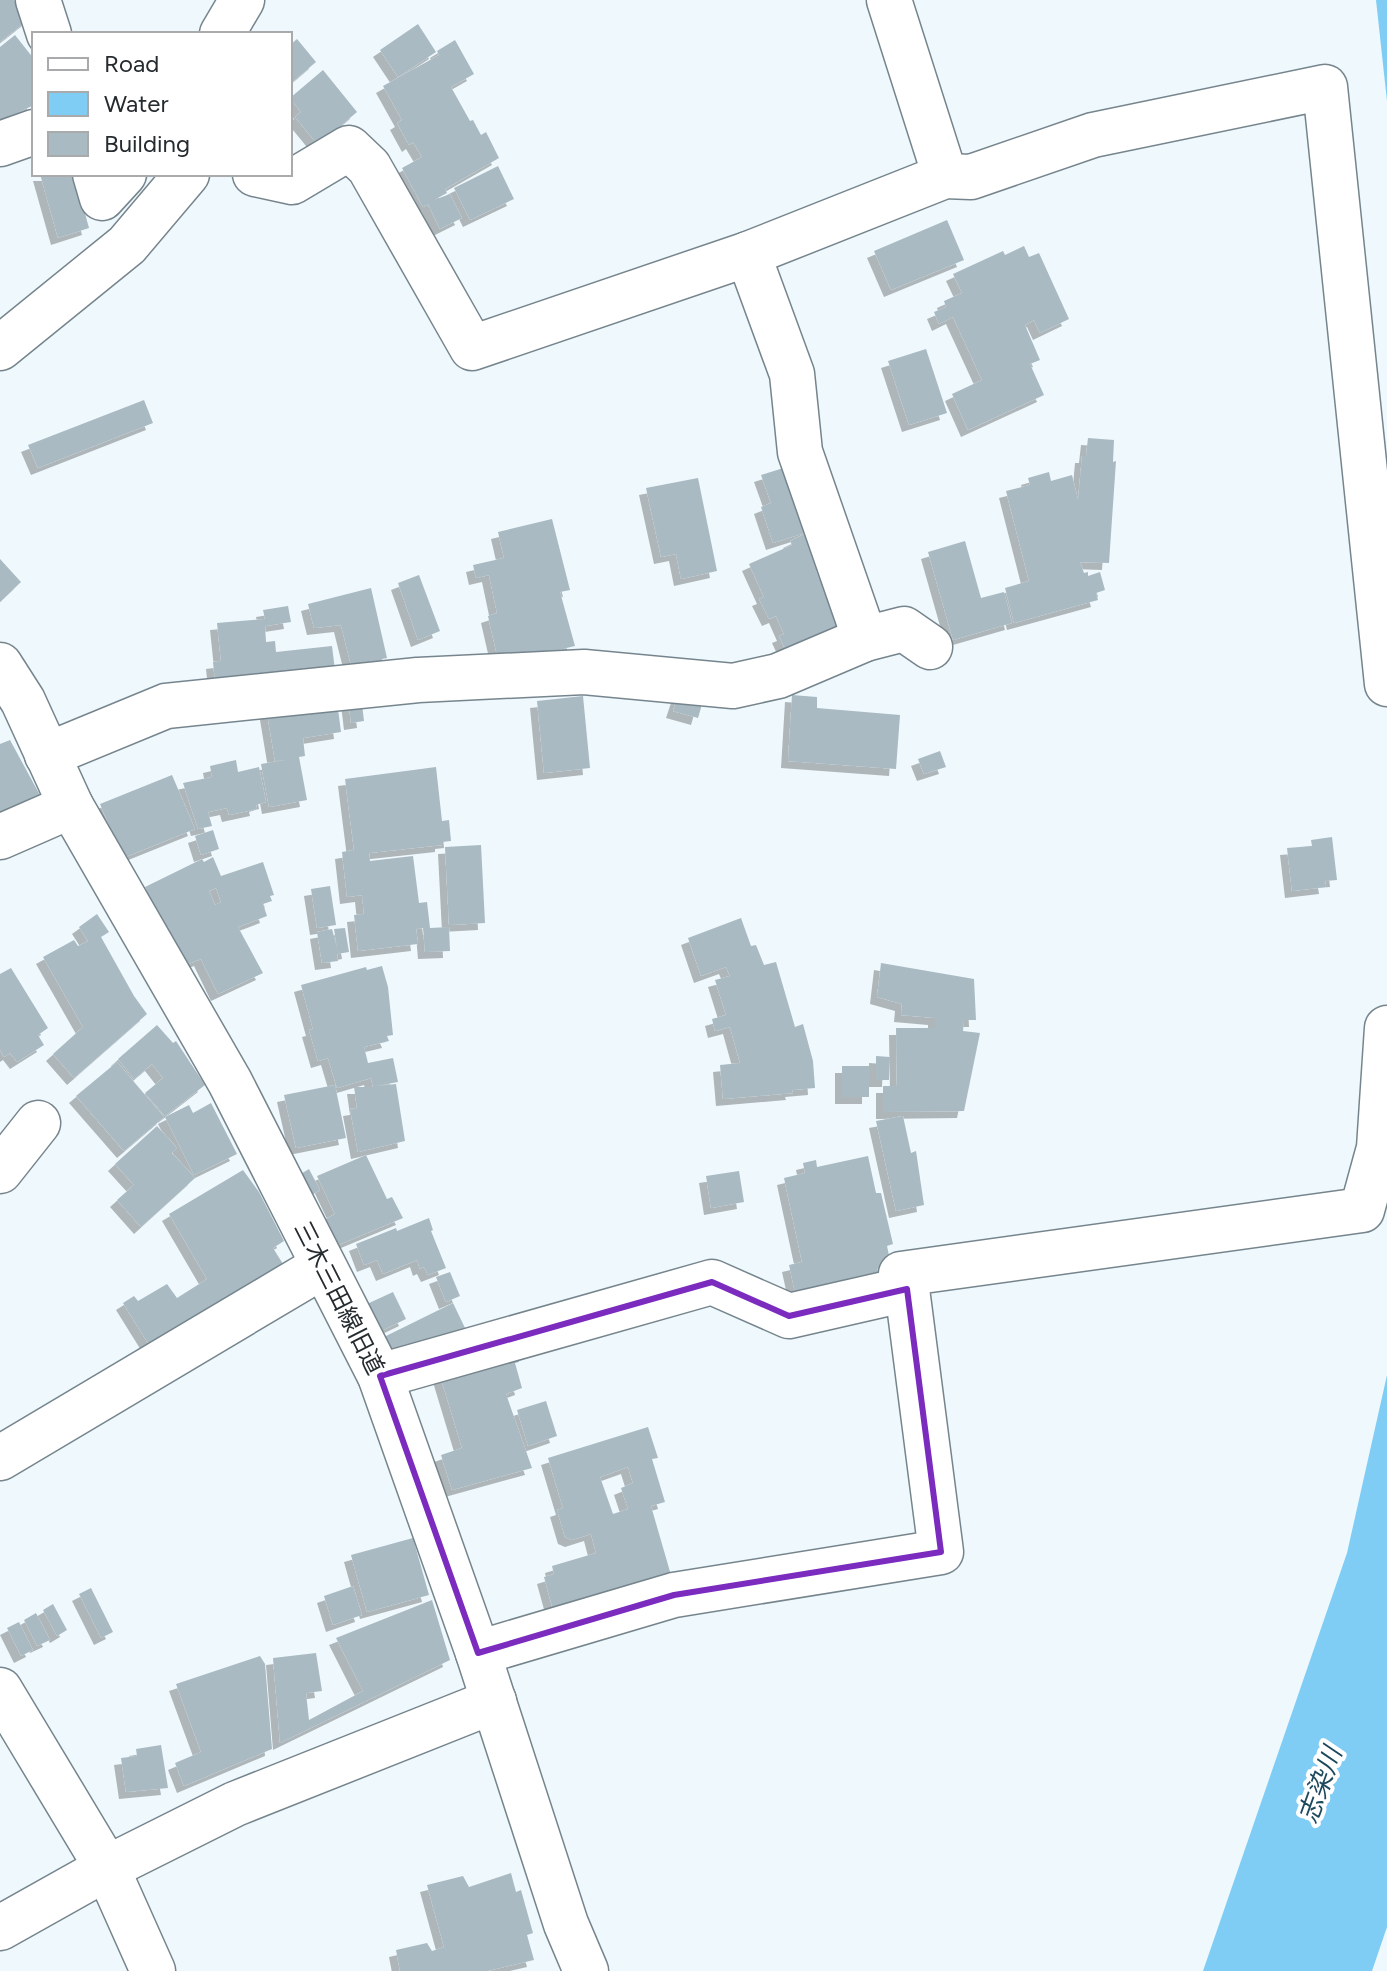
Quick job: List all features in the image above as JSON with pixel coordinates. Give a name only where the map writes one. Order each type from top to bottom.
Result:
[{"type":"street","points":[[38,0],[48,32]]},
{"type":"street","points":[[223,32],[242,0]]},
{"type":"street","points":[[889,0],[945,176]]},
{"type":"street","points":[[264,176],[292,182],[349,148],[369,167],[472,348],[748,254],[945,176],[971,177],[1093,135],[1325,87],[1387,684]]},
{"type":"street","points":[[0,144],[32,133]]},
{"type":"street","points":[[0,348],[127,245],[185,176]]},
{"type":"street","points":[[107,182],[109,219],[127,245]]},
{"type":"street","points":[[748,254],[792,374],[800,452],[865,639]]},
{"type":"street","points":[[47,755],[166,706],[418,680],[584,672],[733,686],[778,676],[865,639],[904,629],[930,647]]},
{"type":"street","name":"三木三田線旧道","points":[[0,665],[23,701],[71,806],[230,1082],[380,1376],[478,1653],[566,1924],[586,1971]]},
{"type":"street","points":[[0,837],[71,806]]},
{"type":"street","points":[[478,1653],[674,1595],[941,1552],[907,1289],[901,1274],[1362,1210],[1379,1148],[1387,1028]]},
{"type":"street","points":[[0,1171],[38,1123]]},
{"type":"street","points":[[0,1458],[323,1266]]},
{"type":"street","points":[[380,1376],[712,1282],[789,1316],[907,1289]]},
{"type":"street","points":[[0,1690],[107,1868],[153,1971]]},
{"type":"street","points":[[0,1928],[107,1868],[235,1804],[494,1701]]},
{"type":"highlighted area","points":[[712,1282],[789,1316],[907,1289],[941,1552],[674,1595],[478,1653],[380,1376]]},
{"type":"water","points":[[1376,0],[1387,0],[1387,101]]},
{"type":"water","name":"志染川","points":[[1387,1375],[1387,1927],[1372,1971],[1203,1971],[1347,1553]]},
{"type":"building","points":[[0,0],[14,0],[29,19],[0,42]]},
{"type":"building","points":[[418,24],[436,52],[398,77],[380,50]]},
{"type":"building","points":[[15,35],[32,56],[32,106],[0,121],[0,47]]},
{"type":"building","points":[[297,39],[316,62],[292,82],[292,43]]},
{"type":"building","points":[[455,40],[474,74],[451,87],[470,121],[473,120],[481,135],[486,132],[499,158],[445,189],[447,193],[434,200],[450,194],[462,218],[440,229],[428,204],[423,207],[402,168],[422,157],[413,142],[409,145],[397,123],[402,120],[383,86],[439,55],[437,51]]},
{"type":"building","points":[[323,70],[357,112],[318,145],[295,117],[301,112],[292,96]]},
{"type":"building","points":[[498,166],[514,199],[470,220],[454,188]]},
{"type":"building","points":[[41,176],[75,176],[89,228],[58,238]]},
{"type":"building","points":[[947,220],[964,260],[891,290],[874,251]]},
{"type":"building","points":[[1024,246],[1029,257],[1039,253],[1069,319],[1040,333],[1034,320],[1025,325],[1040,360],[1030,364],[1044,395],[968,430],[952,394],[982,380],[953,317],[939,324],[934,312],[946,307],[944,301],[962,293],[953,274],[1003,251],[1005,255]]},
{"type":"building","points":[[926,349],[947,413],[909,425],[888,361]]},
{"type":"building","points":[[144,400],[153,423],[38,468],[28,445]]},
{"type":"building","points":[[1088,438],[1114,440],[1113,462],[1116,461],[1109,563],[1080,562],[1088,576],[1100,572],[1105,590],[1096,593],[1098,600],[1014,623],[1005,588],[1029,581],[1006,491],[1030,485],[1028,478],[1049,472],[1051,481],[1072,475],[1078,500],[1082,456],[1086,456]]},
{"type":"building","points":[[796,464],[817,529],[773,543],[761,507],[771,503],[761,475]]},
{"type":"building","points":[[698,478],[717,571],[681,579],[676,554],[661,557],[646,488]]},
{"type":"building","points":[[552,519],[570,590],[560,592],[575,646],[499,664],[488,616],[497,613],[489,575],[476,578],[473,565],[504,558],[498,532]]},
{"type":"building","points":[[809,532],[833,564],[816,571],[823,586],[834,581],[854,635],[792,664],[779,636],[784,634],[776,616],[769,619],[759,599],[764,597],[749,564],[792,545],[790,541]]},
{"type":"building","points":[[965,541],[981,598],[1004,592],[1012,623],[953,640],[928,552]]},
{"type":"building","points":[[0,559],[21,582],[0,602]]},
{"type":"building","points":[[419,575],[440,631],[418,640],[398,583]]},
{"type":"building","points":[[371,588],[387,658],[382,659],[383,665],[353,673],[341,625],[314,628],[308,604]]},
{"type":"building","points":[[288,606],[291,622],[265,626],[266,642],[275,641],[276,652],[332,646],[336,678],[215,681],[213,662],[221,661],[217,623],[265,619],[263,610]]},
{"type":"building","points":[[681,687],[705,694],[698,718],[673,711]]},
{"type":"building","points":[[792,695],[817,697],[817,708],[900,715],[896,769],[788,761]]},
{"type":"building","points":[[361,696],[364,721],[351,723],[348,698]]},
{"type":"building","points":[[583,696],[590,768],[544,773],[537,701]]},
{"type":"building","points":[[299,703],[301,715],[338,709],[341,732],[303,738],[305,756],[299,757],[307,800],[269,807],[261,764],[285,760],[275,761],[266,707]]},
{"type":"building","points":[[10,740],[41,797],[0,817],[0,744]]},
{"type":"building","points":[[940,751],[946,767],[924,774],[918,759]]},
{"type":"building","points":[[236,760],[238,772],[259,767],[266,802],[256,805],[257,809],[229,815],[227,808],[208,812],[212,826],[198,829],[183,783],[212,777],[210,766]]},
{"type":"building","points":[[436,767],[442,821],[449,820],[451,841],[442,842],[442,845],[369,853],[370,861],[413,856],[419,903],[427,902],[430,928],[449,927],[450,951],[425,952],[423,928],[416,929],[418,944],[358,951],[354,915],[364,914],[362,895],[347,897],[342,852],[354,850],[345,779]]},
{"type":"building","points":[[172,775],[195,829],[123,858],[100,804]]},
{"type":"building","points":[[213,830],[219,849],[201,855],[195,836]]},
{"type":"building","points":[[1332,837],[1337,880],[1325,881],[1326,887],[1292,891],[1287,848],[1312,846],[1311,840]]},
{"type":"building","points":[[481,845],[485,923],[449,925],[445,847]]},
{"type":"building","points":[[213,857],[221,876],[263,862],[274,895],[270,896],[272,901],[263,904],[267,916],[238,927],[263,973],[218,994],[201,959],[183,966],[145,887],[202,859],[204,862]],"holes":[[[216,888],[221,902],[215,905],[209,891]]]},
{"type":"building","points":[[330,886],[336,925],[317,928],[311,889]]},
{"type":"building","points":[[97,914],[109,932],[101,937],[147,1014],[74,1078],[53,1054],[83,1027],[43,957],[74,940],[78,946],[88,941],[79,927]]},
{"type":"building","points":[[741,918],[751,946],[756,945],[764,965],[776,962],[795,1027],[803,1024],[813,1061],[815,1088],[723,1099],[720,1065],[740,1063],[730,1027],[715,1031],[712,1019],[726,1015],[715,980],[730,976],[726,967],[701,976],[688,938]]},
{"type":"building","points":[[345,928],[349,952],[337,954],[338,961],[322,963],[317,932],[332,929],[337,948],[334,929]]},
{"type":"building","points":[[881,963],[974,979],[976,1020],[964,1020],[963,1031],[980,1033],[964,1111],[883,1112],[883,1086],[897,1086],[896,1028],[935,1028],[935,1018],[901,1015],[902,1004],[877,997]]},
{"type":"building","points":[[382,966],[388,987],[393,1035],[387,1036],[389,1041],[364,1047],[368,1063],[393,1058],[398,1082],[376,1086],[396,1084],[405,1141],[358,1152],[350,1109],[357,1108],[354,1087],[373,1087],[371,1078],[337,1088],[328,1058],[318,1061],[301,985],[366,967],[367,970]]},
{"type":"building","points":[[11,968],[48,1028],[38,1035],[44,1045],[17,1062],[10,1053],[4,1057],[0,1050],[0,974]]},
{"type":"building","points":[[157,1025],[173,1043],[176,1041],[205,1085],[165,1116],[145,1093],[163,1078],[152,1064],[134,1079],[118,1059]]},
{"type":"building","points":[[876,1056],[890,1057],[889,1080],[876,1080]]},
{"type":"building","points":[[117,1062],[164,1117],[124,1151],[76,1096]]},
{"type":"building","points":[[842,1066],[869,1066],[869,1097],[842,1097]]},
{"type":"building","points":[[335,1085],[346,1138],[296,1148],[284,1095]]},
{"type":"building","points":[[211,1103],[237,1154],[194,1175],[165,1117],[189,1105],[193,1113]]},
{"type":"building","points":[[903,1116],[911,1153],[916,1151],[924,1205],[896,1211],[876,1121]]},
{"type":"building","points":[[157,1126],[177,1148],[172,1153],[195,1178],[141,1227],[117,1200],[134,1185],[115,1164]]},
{"type":"building","points":[[366,1155],[387,1199],[392,1197],[403,1218],[336,1246],[324,1220],[335,1214],[317,1176]]},
{"type":"building","points":[[868,1156],[876,1193],[881,1193],[893,1244],[887,1246],[891,1265],[877,1268],[879,1282],[797,1301],[789,1265],[802,1262],[784,1178],[805,1173],[803,1163],[816,1160],[817,1167]]},
{"type":"building","points":[[309,1169],[320,1190],[310,1196],[299,1175]]},
{"type":"building","points":[[243,1170],[259,1192],[284,1241],[273,1248],[283,1264],[151,1348],[123,1303],[134,1296],[138,1301],[167,1284],[177,1298],[207,1279],[169,1214]]},
{"type":"building","points":[[739,1171],[744,1202],[711,1208],[706,1176]]},
{"type":"building","points":[[429,1218],[446,1268],[428,1275],[424,1267],[420,1269],[417,1260],[383,1274],[377,1260],[364,1265],[356,1244]]},
{"type":"building","points":[[450,1272],[460,1296],[446,1302],[436,1277]]},
{"type":"building","points":[[393,1292],[406,1319],[379,1332],[367,1304]]},
{"type":"building","points":[[453,1303],[465,1328],[395,1359],[384,1337]]},
{"type":"building","points":[[513,1345],[522,1388],[506,1394],[532,1468],[452,1490],[441,1455],[462,1448],[439,1372]]},
{"type":"building","points":[[546,1401],[557,1436],[528,1446],[517,1410]]},
{"type":"building","points":[[648,1427],[658,1458],[652,1459],[665,1502],[651,1506],[673,1582],[555,1617],[544,1577],[554,1574],[552,1566],[596,1553],[591,1534],[572,1540],[565,1537],[557,1510],[563,1508],[548,1458]],"holes":[[[628,1467],[633,1483],[621,1488],[628,1509],[613,1514],[600,1477]]]},
{"type":"building","points":[[413,1538],[429,1595],[367,1612],[351,1555]]},
{"type":"building","points":[[353,1586],[362,1615],[333,1625],[324,1596]]},
{"type":"building","points":[[91,1588],[113,1632],[101,1638],[79,1594]]},
{"type":"building","points":[[432,1600],[450,1660],[280,1743],[273,1658],[316,1653],[322,1691],[306,1693],[309,1720],[363,1691],[336,1638]]},
{"type":"building","points":[[53,1604],[67,1630],[57,1636],[43,1610]]},
{"type":"building","points":[[36,1613],[50,1640],[37,1646],[24,1620]]},
{"type":"building","points":[[19,1622],[33,1650],[21,1656],[7,1628]]},
{"type":"building","points":[[260,1656],[265,1664],[272,1749],[184,1786],[175,1763],[201,1752],[176,1684]]},
{"type":"building","points":[[161,1745],[168,1788],[126,1792],[121,1758],[137,1756],[136,1749]]},
{"type":"building","points":[[511,1873],[516,1892],[521,1890],[533,1933],[527,1935],[534,1960],[487,1971],[400,1971],[396,1950],[427,1943],[432,1951],[444,1947],[427,1885],[463,1876],[469,1887]]}]
